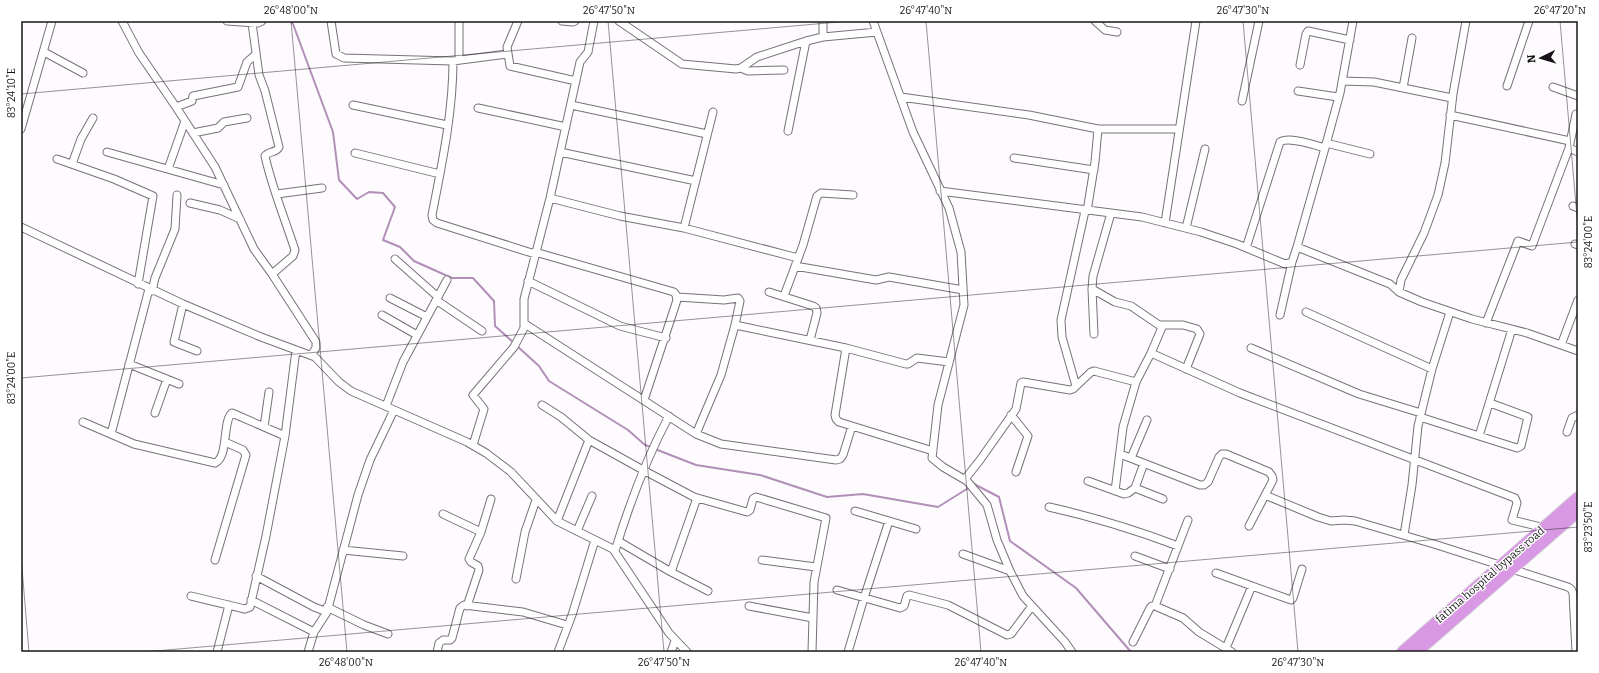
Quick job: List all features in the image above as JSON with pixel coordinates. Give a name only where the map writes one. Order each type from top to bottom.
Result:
[{"type":"highway","name":"fatima hospital bypass road","points":[[1416,652],[1507,568],[1545,528],[1578,498]]},
{"type":"highway","name":"fatima hospital bypass road","points":[[1403,652],[1578,511]]},
{"type":"street","points":[[21,129],[52,21]]},
{"type":"street","points":[[122,21],[139,53],[215,166],[254,249],[316,342],[316,348],[311,355]]},
{"type":"street","points":[[227,21],[258,24],[262,21]]},
{"type":"street","points":[[331,21],[336,54],[340,58],[456,61],[507,54]]},
{"type":"street","points":[[459,21],[456,61],[448,125],[432,215],[435,222],[535,253],[674,292],[677,297],[666,338],[644,400]]},
{"type":"street","points":[[518,21],[508,45],[507,54],[509,64],[512,67],[576,81]]},
{"type":"street","points":[[562,21],[575,21]]},
{"type":"street","points":[[473,445],[484,408],[473,395],[514,347],[521,337],[525,324],[524,299],[528,281],[550,198],[581,60],[588,52],[594,21]]},
{"type":"street","points":[[619,21],[682,64],[712,68],[741,68],[757,57],[823,37],[877,32]]},
{"type":"street","points":[[823,37],[824,21]]},
{"type":"street","points":[[873,21],[913,132],[948,208],[961,252],[964,305],[938,405],[932,458],[943,467],[966,480],[987,505],[997,540],[1010,571],[1023,596],[1065,642],[1072,652]]},
{"type":"street","points":[[1095,21],[1105,30],[1118,32]]},
{"type":"street","points":[[1165,223],[1196,21]]},
{"type":"street","points":[[1242,101],[1259,21]]},
{"type":"street","points":[[1280,315],[1292,262],[1326,146],[1342,81],[1353,21]]},
{"type":"street","points":[[1399,292],[1401,280],[1424,233],[1438,196],[1445,163],[1452,98],[1466,21]]},
{"type":"street","points":[[1507,86],[1529,21]]},
{"type":"street","points":[[252,23],[259,75],[266,91],[279,147],[265,156],[294,253],[272,274]]},
{"type":"street","points":[[1300,65],[1306,34],[1308,31],[1350,40]]},
{"type":"street","points":[[1403,88],[1412,38]]},
{"type":"street","points":[[788,131],[806,41]]},
{"type":"street","points":[[44,52],[83,73]]},
{"type":"street","points":[[176,107],[192,101],[193,96],[238,87],[247,62],[256,54]]},
{"type":"street","points":[[741,68],[748,71],[784,70]]},
{"type":"street","points":[[1342,81],[1374,82],[1452,98]]},
{"type":"street","points":[[1554,87],[1578,96]]},
{"type":"street","points":[[1298,91],[1338,97]]},
{"type":"street","points":[[901,97],[1028,115],[1098,129],[1179,129]]},
{"type":"street","points":[[353,105],[448,125]]},
{"type":"street","points":[[571,105],[707,134]]},
{"type":"street","points":[[478,108],[566,127]]},
{"type":"street","points":[[684,228],[713,112]]},
{"type":"street","points":[[1486,323],[1518,241],[1532,246],[1569,145],[1576,114]]},
{"type":"street","points":[[1450,115],[1569,145],[1578,152]]},
{"type":"street","points":[[72,164],[81,139],[93,118]]},
{"type":"street","points":[[193,133],[218,128],[224,122],[247,118]]},
{"type":"street","points":[[168,169],[185,121]]},
{"type":"street","points":[[1076,386],[1063,342],[1061,320],[1094,170],[1098,129]]},
{"type":"street","points":[[1246,248],[1280,142],[1283,140],[1291,140],[1370,154]]},
{"type":"street","points":[[1186,228],[1205,149]]},
{"type":"street","points":[[107,152],[224,185]]},
{"type":"street","points":[[560,152],[696,181]]},
{"type":"street","points":[[355,154],[440,174]]},
{"type":"street","points":[[1014,158],[1094,170]]},
{"type":"street","points":[[57,159],[114,179],[154,196],[138,284]]},
{"type":"street","points":[[277,194],[322,188]]},
{"type":"street","points":[[940,190],[1025,201],[1086,211],[1142,217],[1186,228],[1246,248],[1285,264],[1292,262]]},
{"type":"street","points":[[784,296],[798,258],[816,196],[821,194],[853,195]]},
{"type":"street","points":[[110,434],[150,290],[175,229],[177,195]]},
{"type":"street","points":[[550,198],[620,216],[684,228],[798,258]]},
{"type":"street","points":[[190,203],[220,210],[240,219]]},
{"type":"street","points":[[1094,334],[1092,289],[1093,276],[1111,213]]},
{"type":"street","points":[[21,227],[150,290],[311,355],[319,360],[344,386],[473,445],[486,453],[506,468],[557,521],[607,545],[614,551],[675,641],[687,652]]},
{"type":"street","points":[[1297,247],[1390,284],[1399,292],[1422,302],[1486,323],[1527,332],[1578,351]]},
{"type":"street","points":[[395,259],[437,299],[482,331]]},
{"type":"street","points":[[795,266],[876,280],[889,277],[963,290]]},
{"type":"street","points":[[386,406],[403,362],[447,280]]},
{"type":"street","points":[[528,281],[620,326],[666,338]]},
{"type":"street","points":[[1092,289],[1115,302],[1130,306],[1156,323],[1163,325],[1183,325],[1199,331],[1200,334],[1186,369]]},
{"type":"street","points":[[769,292],[816,308],[817,313],[810,340]]},
{"type":"street","points":[[677,297],[724,300],[740,299],[735,325],[721,375],[696,434]]},
{"type":"street","points":[[390,298],[427,317]]},
{"type":"street","points":[[1561,345],[1578,300]]},
{"type":"street","points":[[182,304],[174,342],[197,351]]},
{"type":"street","points":[[1306,312],[1432,369]]},
{"type":"street","points":[[1404,536],[1412,484],[1416,435],[1420,415],[1432,369],[1450,312]]},
{"type":"street","points":[[382,315],[417,334]]},
{"type":"street","points":[[525,324],[696,434],[721,444],[836,460],[840,459],[843,455],[852,426]]},
{"type":"street","points":[[735,325],[846,348],[906,364],[917,358],[949,362]]},
{"type":"street","points":[[1115,491],[1123,427],[1136,382],[1163,325]]},
{"type":"street","points":[[1480,436],[1512,329]]},
{"type":"street","points":[[846,348],[835,415],[836,419],[839,422],[933,451]]},
{"type":"street","points":[[1251,348],[1359,394],[1517,448],[1521,446],[1528,417],[1490,403]]},
{"type":"street","points":[[191,596],[248,609],[266,536],[285,436],[296,350]]},
{"type":"street","points":[[1151,353],[1240,393],[1515,498],[1517,503],[1512,520],[1545,528]]},
{"type":"street","points":[[129,364],[179,384]]},
{"type":"street","points":[[966,480],[1017,407],[1021,383],[1070,390],[1094,371],[1136,382]]},
{"type":"street","points":[[155,413],[167,379]]},
{"type":"street","points":[[264,427],[269,392]]},
{"type":"street","points":[[542,405],[589,440],[642,470],[697,498],[747,512],[750,510],[756,497],[824,516],[826,520],[814,582],[812,652]]},
{"type":"street","points":[[308,652],[314,632],[327,609],[358,495],[370,460],[394,410]]},
{"type":"street","points":[[82,422],[146,448],[215,463],[219,460],[225,442],[229,417],[232,413],[285,436]]},
{"type":"street","points":[[1011,415],[1028,436],[1016,472]]},
{"type":"street","points":[[1567,432],[1572,418],[1578,415]]},
{"type":"street","points":[[614,551],[642,470],[669,416]]},
{"type":"street","points":[[1131,458],[1147,420]]},
{"type":"street","points":[[557,521],[589,440]]},
{"type":"street","points":[[215,560],[246,455],[243,450],[225,442]]},
{"type":"street","points":[[1120,454],[1200,485],[1204,485],[1208,482],[1219,457],[1222,454],[1226,454],[1269,472],[1273,480],[1249,526]]},
{"type":"street","points":[[1088,481],[1126,495],[1135,488],[1144,463]]},
{"type":"street","points":[[1135,488],[1163,499]]},
{"type":"street","points":[[1265,495],[1325,519],[1335,521],[1355,521],[1437,545],[1568,587],[1571,589],[1576,613],[1576,652]]},
{"type":"street","points":[[577,531],[592,496]]},
{"type":"street","points":[[671,572],[697,498]]},
{"type":"street","points":[[467,606],[479,570],[478,566],[470,562],[469,559],[481,532],[491,499]]},
{"type":"street","points":[[516,579],[525,532],[536,500]]},
{"type":"street","points":[[1049,507],[1084,514],[1178,546]]},
{"type":"street","points":[[855,511],[916,529]]},
{"type":"street","points":[[443,514],[481,532]]},
{"type":"street","points":[[1156,606],[1188,520]]},
{"type":"street","points":[[848,652],[889,521]]},
{"type":"street","points":[[558,652],[595,540]]},
{"type":"street","points":[[618,541],[671,572],[708,591]]},
{"type":"street","points":[[343,550],[403,556]]},
{"type":"street","points":[[963,554],[1010,571]]},
{"type":"street","points":[[1135,556],[1170,569]]},
{"type":"street","points":[[762,560],[816,566]]},
{"type":"street","points":[[1216,573],[1291,600],[1293,598],[1302,569]]},
{"type":"street","points":[[256,576],[314,607],[327,609],[388,634]]},
{"type":"street","points":[[1133,642],[1150,608],[1152,606],[1156,606],[1183,618],[1199,632],[1229,650],[1252,586]]},
{"type":"street","points":[[837,590],[900,608],[904,606],[907,596],[909,595],[944,604],[1007,635],[1011,634],[1032,606]]},
{"type":"street","points":[[251,600],[314,632]]},
{"type":"street","points":[[217,652],[229,605]]},
{"type":"street","points":[[437,652],[441,641],[450,640],[460,608],[462,606],[523,612],[567,625]]},
{"type":"street","points":[[749,606],[813,618]]},
{"type":"street","points":[[671,652],[675,641]]},
{"type":"waterway","points":[[290,21],[293,24],[333,132],[339,180],[357,199],[369,192],[383,193],[395,207],[383,240],[400,247],[414,261],[452,278],[473,278],[494,301],[495,326],[514,343]]},
{"type":"waterway","points":[[517,346],[539,366],[549,381],[628,430],[645,445],[651,447]]},
{"type":"waterway","points":[[655,449],[696,465],[760,475],[827,497],[863,494],[938,507],[970,487]]},
{"type":"waterway","points":[[974,484],[999,497],[1010,541],[1076,588],[1131,652]]}]
